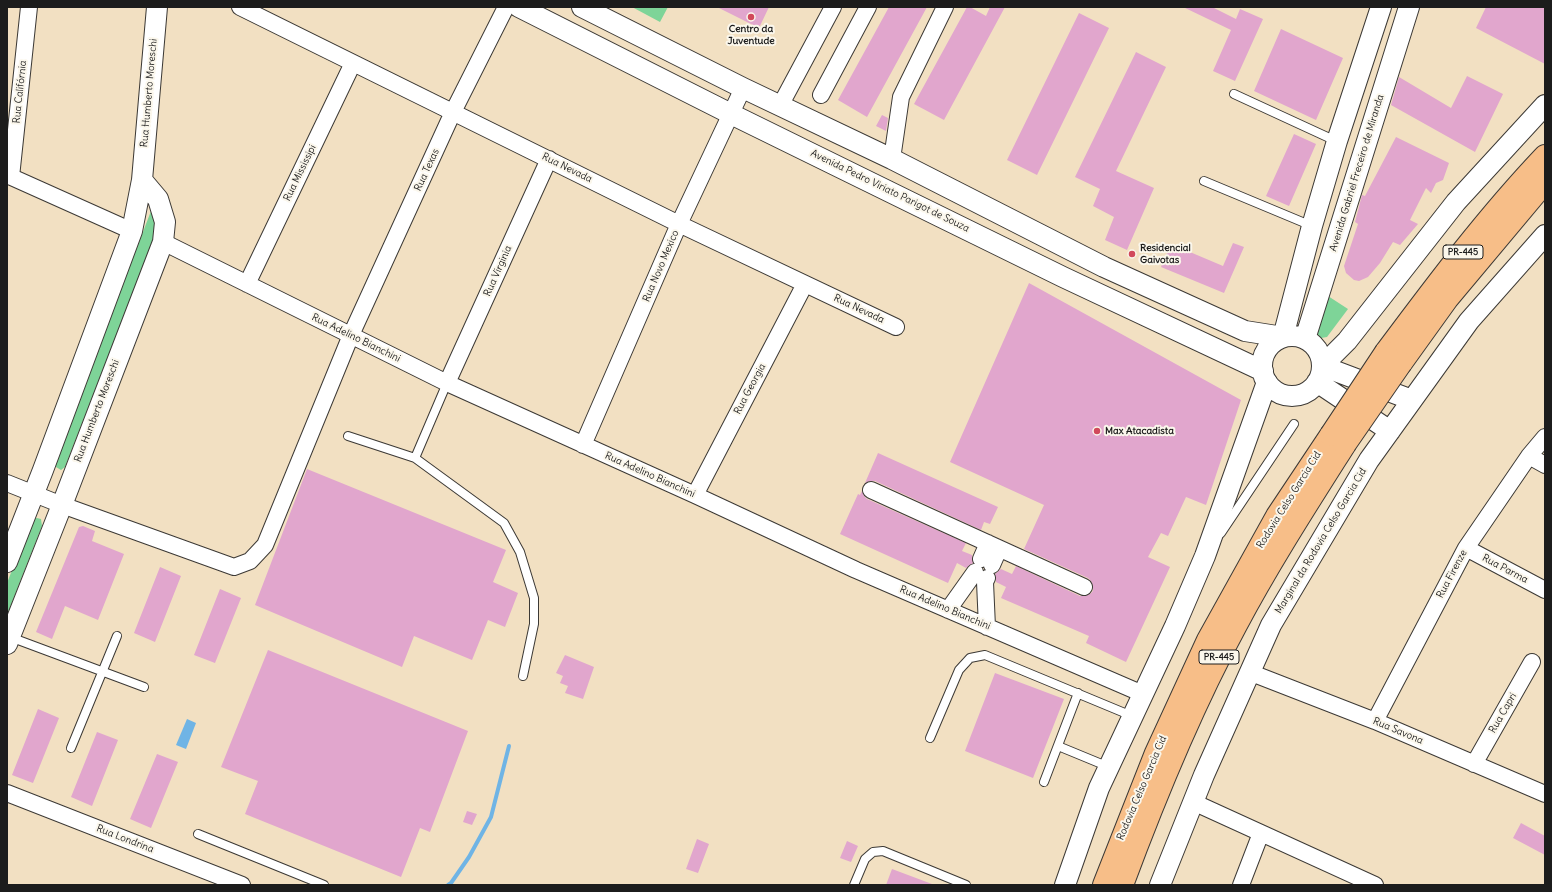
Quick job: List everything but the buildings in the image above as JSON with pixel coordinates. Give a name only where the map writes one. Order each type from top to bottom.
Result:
[{"type":"highway","name":"Rodovia Celso Garcia Cid","points":[[1104,885],[1156,753],[1208,640],[1277,516],[1338,439],[1393,358],[1436,286],[1488,222],[1545,156]]},
{"type":"highway","name":"Rodovia Celso Garcia Cid","points":[[1393,358],[1447,300],[1545,182]]},
{"type":"highway","name":"Rodovia Celso Garcia Cid","points":[[1122,885],[1150,811],[1204,688],[1235,626],[1338,439]]},
{"type":"street","name":"Rua Califórnia","points":[[9,176],[29,7]]},
{"type":"street","name":"Rua Humberto Moreschi","points":[[7,562],[132,231],[142,180],[156,7]]},
{"type":"street","name":"Rua Nevada","points":[[240,7],[679,224],[896,327]]},
{"type":"street","name":"Rua Texas","points":[[7,483],[62,505],[234,567],[250,561],[265,545],[351,335],[453,112],[506,7]]},
{"type":"street","name":"Avenida Pedro Viriato Parigot de Souza","points":[[519,7],[731,114],[1265,377]]},
{"type":"street","points":[[582,7],[743,88],[892,159],[1104,267],[1245,331],[1305,339],[1315,348],[1321,360],[1319,374]]},
{"type":"street","points":[[780,106],[833,7]]},
{"type":"street","points":[[821,95],[868,7]]},
{"type":"street","points":[[892,159],[901,97],[945,7]]},
{"type":"street","points":[[1381,7],[1337,141],[1312,226],[1283,337],[1277,340],[1266,350],[1262,364],[1265,377],[1277,392],[1296,396],[1308,391],[1319,374],[1347,341],[1456,202],[1545,105]]},
{"type":"street","name":"Avenida Gabriel Freceiro de Miranda","points":[[1305,339],[1409,7]]},
{"type":"street","name":"Rua Mississipi","points":[[247,284],[353,63]]},
{"type":"street","name":"Rua Novo Mexico","points":[[583,445],[679,224],[743,88]]},
{"type":"street","name":"Rua Virginia","points":[[447,383],[549,159]]},
{"type":"street","points":[[9,176],[132,231]]},
{"type":"street","name":"Rua Humberto Moreschi","points":[[8,640],[62,505],[163,242],[165,222],[158,199],[142,180]]},
{"type":"street","name":"Marginal da Rodovia Celso Garcia Cid","points":[[1160,885],[1193,802],[1271,625],[1369,460],[1470,321],[1545,235]]},
{"type":"street","name":"Rua Adelino Bianchini","points":[[163,242],[447,383],[695,495],[856,570],[1143,694]]},
{"type":"street","points":[[1063,277],[1069,264],[1104,267]]},
{"type":"street","name":"Rua Georgia","points":[[695,495],[805,284]]},
{"type":"street","points":[[1319,374],[1412,400]]},
{"type":"street","points":[[1319,374],[1390,431]]},
{"type":"street","points":[[1065,885],[1099,788],[1175,626],[1205,556],[1265,377]]},
{"type":"street","name":"Rua Firenze","points":[[1375,721],[1466,548],[1528,456],[1545,437]]},
{"type":"street","points":[[1528,456],[1545,465]]},
{"type":"street","points":[[871,490],[1084,587]]},
{"type":"street","points":[[948,610],[984,568],[994,546]]},
{"type":"street","name":"Rua Parma","points":[[1466,548],[1545,590]]},
{"type":"street","points":[[984,568],[987,627]]},
{"type":"street","name":"Rua Capri","points":[[1474,764],[1532,662]]},
{"type":"street","name":"Rua Savona","points":[[1249,672],[1375,721],[1545,794]]},
{"type":"street","name":"Rua Londrina","points":[[7,793],[242,885]]},
{"type":"street","points":[[1193,802],[1375,885]]},
{"type":"street","points":[[1241,885],[1261,833]]},
{"type":"lane","points":[[1234,94],[1337,141]]},
{"type":"lane","points":[[1204,181],[1312,226]]},
{"type":"lane","points":[[415,458],[447,383]]},
{"type":"lane","points":[[1205,556],[1294,424]]},
{"type":"lane","points":[[348,436],[415,458],[504,523],[520,552],[534,598],[534,624],[523,676]]},
{"type":"lane","points":[[71,748],[117,636]]},
{"type":"lane","points":[[8,640],[144,687]]},
{"type":"lane","points":[[930,738],[959,670],[970,658],[985,655],[1133,716]]},
{"type":"lane","points":[[1044,782],[1078,693]]},
{"type":"lane","points":[[1058,746],[1109,767]]},
{"type":"lane","points":[[198,834],[324,885]]},
{"type":"lane","points":[[854,885],[865,859],[873,852],[883,851],[966,885]]},
{"type":"green space","points":[[632,7],[668,7],[660,22]]},
{"type":"green space","points":[[151,211],[158,216],[154,238],[65,467],[61,470],[56,467],[54,463]]},
{"type":"green space","points":[[1328,296],[1348,309],[1327,337],[1321,338],[1315,331]]},
{"type":"green space","points":[[32,519],[41,519],[42,526],[7,615],[7,583]]},
{"type":"water","points":[[187,719],[196,723],[186,749],[176,745]]},
{"type":"waterway","points":[[448,885],[469,857],[491,817],[509,746]]},
{"type":"place","name":"Centro da Juventude","points":[[751,17]]},
{"type":"place","name":"Residencial Gaivotas","points":[[1132,254]]},
{"type":"place","name":"Max Atacadista","points":[[1097,431]]}]
